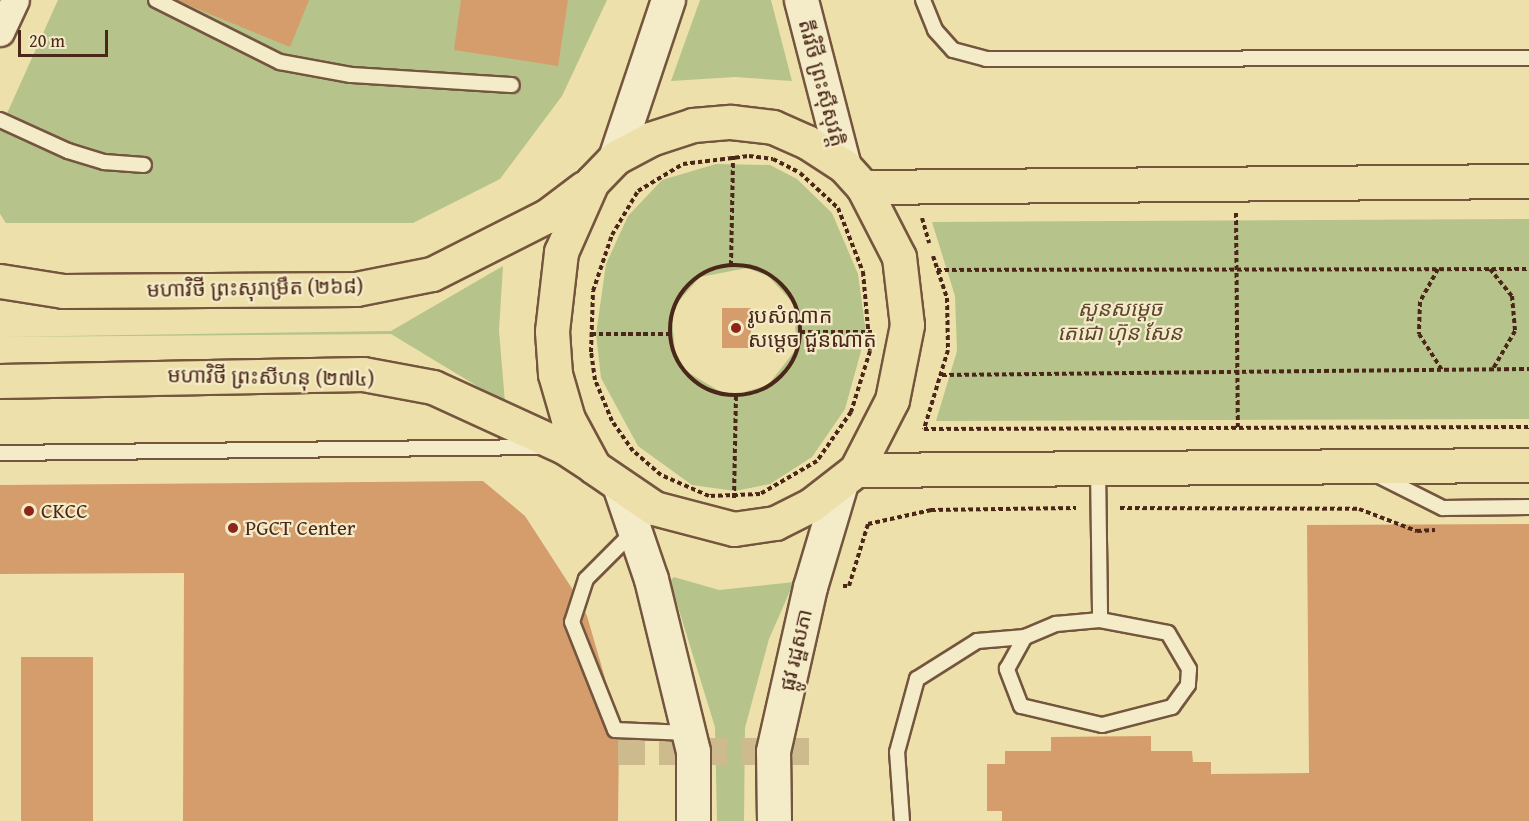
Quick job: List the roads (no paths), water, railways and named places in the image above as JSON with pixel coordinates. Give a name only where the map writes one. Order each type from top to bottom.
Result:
[{"type":"main road","points":[[615,158],[668,0]]},
{"type":"main road","name":"តីរវិថី ព្រះស៊ីសុវត្តិ","points":[[801,0],[853,177]]},
{"type":"main road","points":[[594,467],[568,419],[555,374],[552,330],[561,252],[592,182],[615,158],[693,125],[731,122],[773,127],[853,177],[899,257],[907,325],[892,400],[849,477]]},
{"type":"main road","points":[[853,177],[1529,181]]},
{"type":"main road","name":"មហាវិថី ព្រះសុរាម្រឹត (២៦៨)","points":[[0,281],[63,291],[356,290],[432,274],[547,216],[592,182]]},
{"type":"main road","name":"មហាវិថី ព្រះសីហនុ (២៧៤)","points":[[0,381],[363,374],[433,387],[564,447],[620,488],[654,508],[734,529],[775,523],[849,477]]},
{"type":"main road","points":[[849,477],[1098,468],[1529,465]]},
{"type":"main road","name":"ផ្លូវ រដ្ឋសភា","points":[[774,821],[773,751],[810,587],[849,477]]},
{"type":"main road","points":[[620,488],[634,531],[689,734],[693,821]]},
{"type":"street","points":[[0,32],[15,0]]},
{"type":"lane","points":[[156,0],[280,62],[351,75],[512,86]]},
{"type":"lane","points":[[923,0],[935,30],[953,50],[986,59],[1529,58]]},
{"type":"lane","points":[[0,120],[68,152],[104,162],[144,165]]},
{"type":"lane","points":[[0,453],[564,447]]},
{"type":"lane","points":[[1359,466],[1443,508],[1529,507]]},
{"type":"lane","points":[[1098,468],[1101,620]]},
{"type":"lane","points":[[634,531],[586,579],[572,622],[615,730],[689,734]]},
{"type":"lane","points":[[902,821],[897,752],[917,679],[977,641],[1025,638],[1056,624],[1101,620],[1168,633],[1189,669],[1188,685],[1172,707],[1102,725],[1022,706],[1007,669],[1025,638]]},
{"type":"tunnel","points":[[618,751],[822,751]]},
{"type":"place","name":"រូបសំណាក សម្ដេច ជួនណាត","points":[[736,328]]},
{"type":"place","name":"CKCC","points":[[29,511]]},
{"type":"place","name":"PGCT Center","points":[[233,528]]},
{"type":"park label","name":"សួនសម្តេច តេជោ ហ៊ុន សែន","points":[[1120,321]]}]
